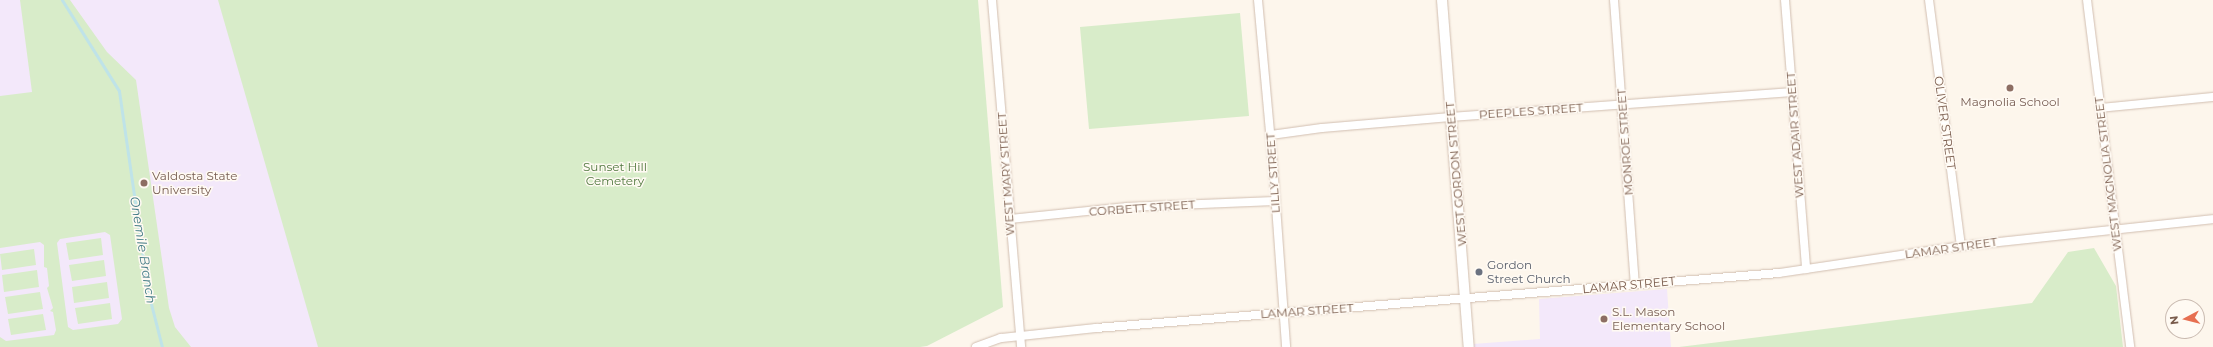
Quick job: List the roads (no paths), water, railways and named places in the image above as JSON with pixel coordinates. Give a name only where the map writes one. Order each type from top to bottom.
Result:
[{"type":"street","name":"WEST MARY STREET","points":[[992,0],[1021,347]]},
{"type":"street","name":"LILLY STREET","points":[[1258,0],[1271,135],[1286,347]]},
{"type":"street","name":"WEST GORDON STREET","points":[[1442,0],[1470,347]]},
{"type":"street","name":"MONROE STREET","points":[[1614,0],[1635,284]]},
{"type":"street","name":"WEST ADAIR STREET","points":[[1785,0],[1806,270]]},
{"type":"street","name":"OLIVER STREET","points":[[1932,0],[1961,246]]},
{"type":"street","name":"WEST MAGNOLIA STREET","points":[[2087,0],[2130,347]]},
{"type":"street","name":"PEEPLES STREET","points":[[1271,135],[1322,128],[1451,116],[1792,92]]},
{"type":"street","points":[[2100,108],[2213,97]]},
{"type":"street","name":"CORBETT STREET","points":[[1010,219],[1134,207],[1275,201]]},
{"type":"street","name":"LAMAR STREET","points":[[976,347],[1000,338],[1096,328],[1466,299],[1806,270],[1961,246],[2116,228],[2213,219]]},
{"type":"waterway","name":"Onemile Branch","points":[[62,0],[119,91],[148,292],[162,347]]},
{"type":"place","name":"Magnolia School","points":[[2010,88]]},
{"type":"place","name":"Valdosta State University","points":[[144,183]]},
{"type":"place","name":"Gordon Street Church","points":[[1479,272]]},
{"type":"place","name":"S.L. Mason Elementary School","points":[[1604,319]]},
{"type":"park label","name":"Sunset Hill Cemetery","points":[[615,174]]}]
